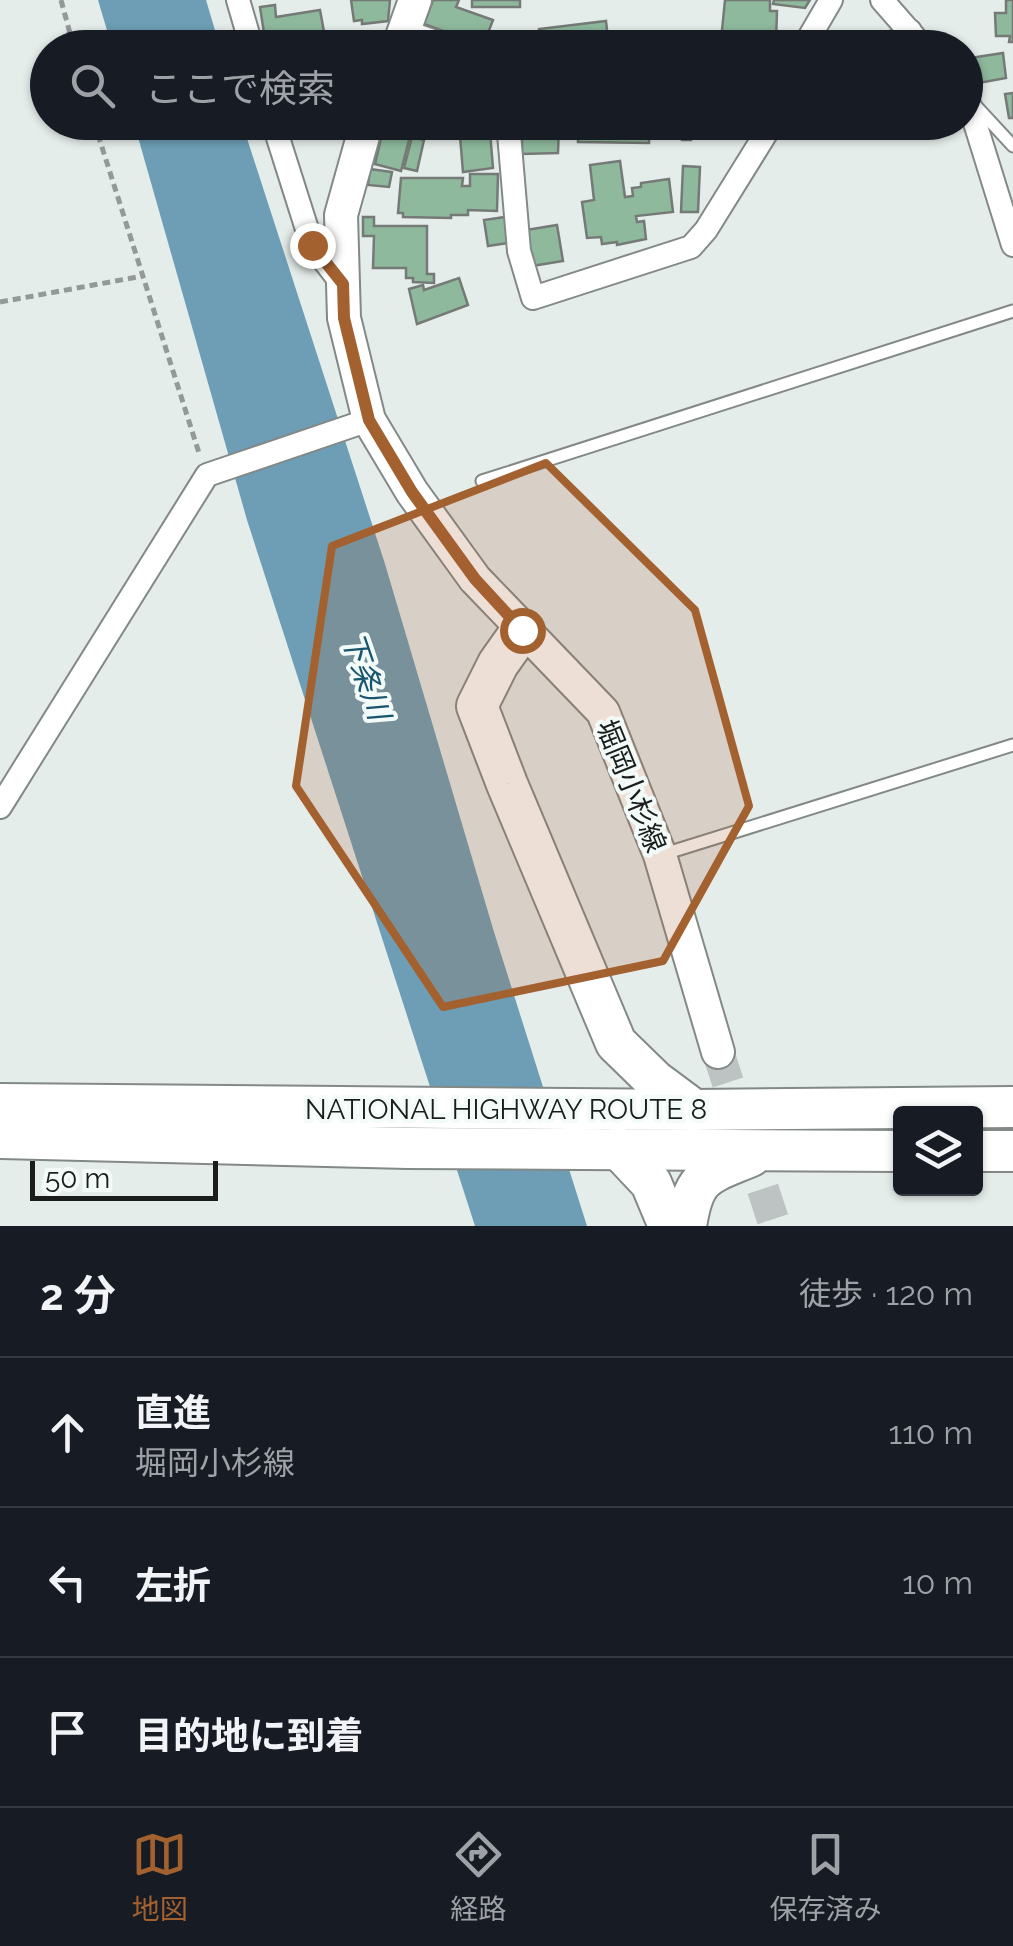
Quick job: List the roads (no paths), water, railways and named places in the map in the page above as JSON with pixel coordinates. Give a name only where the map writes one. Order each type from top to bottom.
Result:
[{"type":"highway","points":[[522,630],[498,664],[478,706],[506,784],[616,1044],[655,1082],[694,1110]]},
{"type":"highway","points":[[564,1108],[598,1088],[616,1044]]},
{"type":"highway","name":"NATIONAL HIGHWAY ROUTE 8","points":[[0,1104],[407,1129],[548,1149],[893,1151]]},
{"type":"highway","name":"NATIONAL HIGHWAY ROUTE 8","points":[[0,1138],[407,1129],[564,1108],[1013,1106]]},
{"type":"highway","points":[[618,1148],[652,1183],[669,1226]]},
{"type":"highway","points":[[686,1226],[690,1198],[705,1175],[764,1151]]},
{"type":"highway","points":[[983,1151],[1013,1151]]},
{"type":"main road","name":"堀岡小杉線","points":[[362,140],[341,215],[344,318],[369,420],[412,492],[475,579],[603,712],[660,855],[718,1052]]},
{"type":"street","points":[[238,0],[247,30]]},
{"type":"street","points":[[814,30],[831,0]]},
{"type":"street","points":[[882,0],[909,30]]},
{"type":"street","points":[[279,140],[312,245],[343,284]]},
{"type":"street","points":[[510,140],[519,252],[533,298],[691,247],[706,230],[763,140]]},
{"type":"street","points":[[981,140],[1013,245]]},
{"type":"street","points":[[0,807],[207,475],[369,420]]},
{"type":"lane","points":[[983,113],[1013,146]]},
{"type":"lane","points":[[482,481],[1013,311]]},
{"type":"lane","points":[[660,855],[1013,745]]},
{"type":"water","points":[[98,0],[206,0],[215,30],[107,30]]},
{"type":"water","name":"下条川","points":[[139,140],[248,140],[385,564],[494,932],[587,1226],[475,1226],[247,520]]},
{"type":"tunnel","points":[[718,1052],[775,1226]]}]
